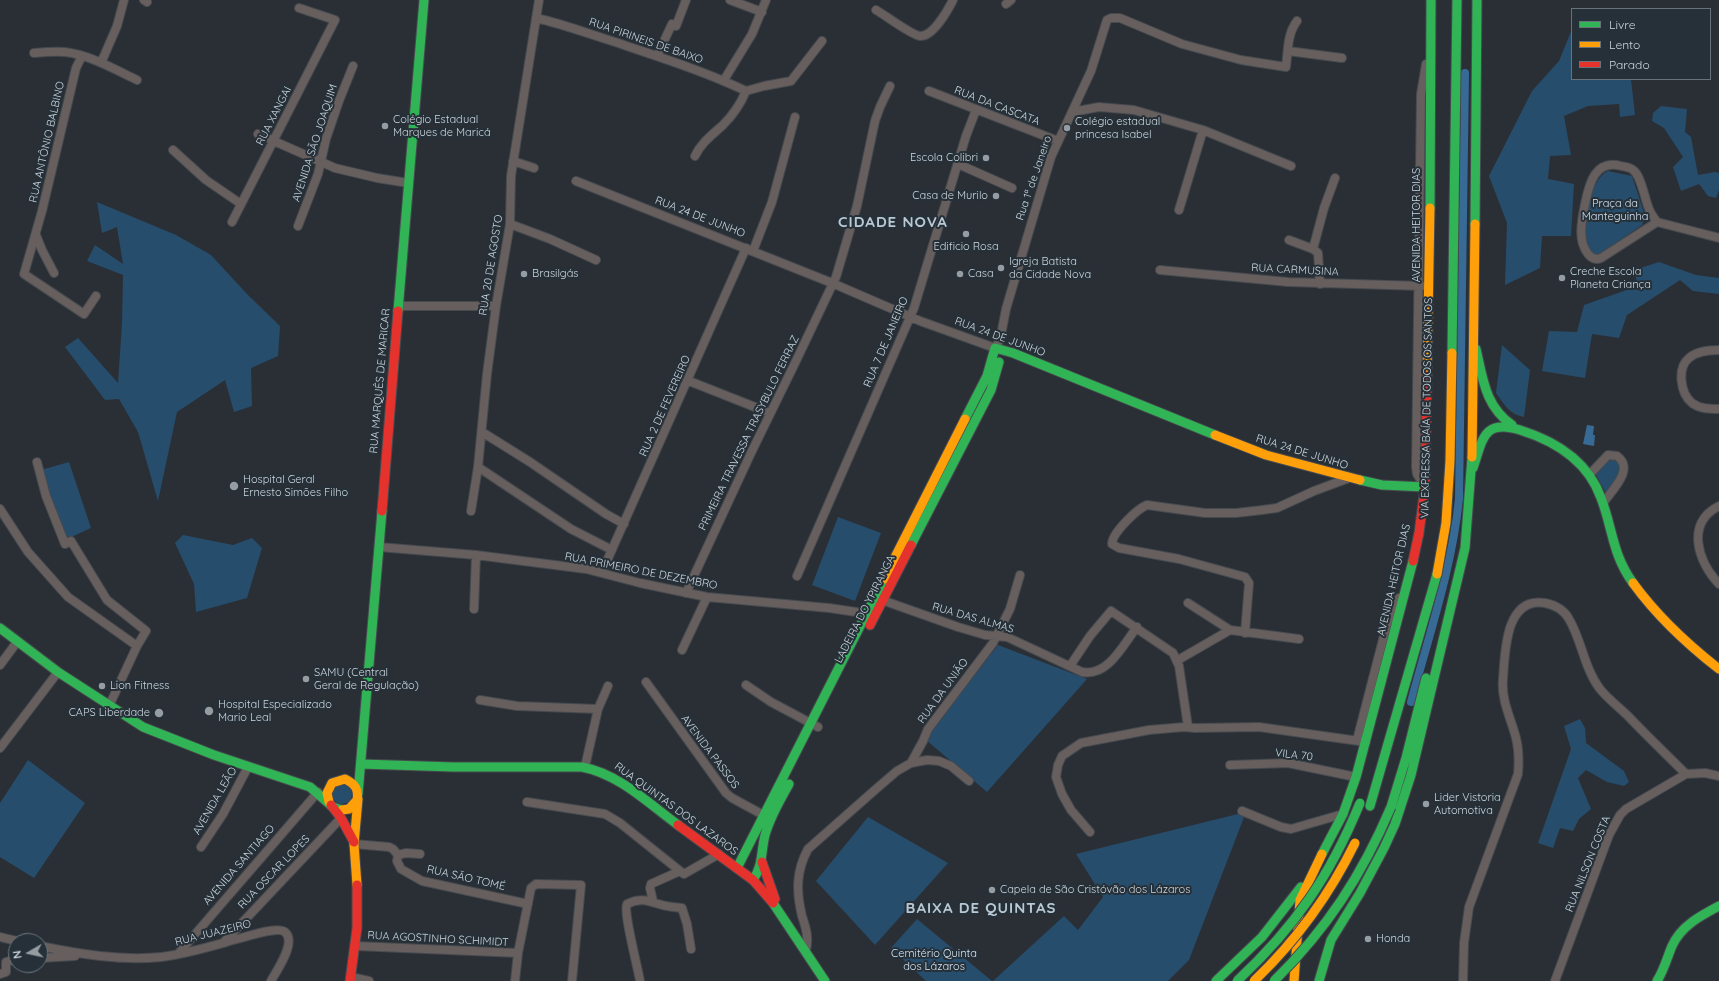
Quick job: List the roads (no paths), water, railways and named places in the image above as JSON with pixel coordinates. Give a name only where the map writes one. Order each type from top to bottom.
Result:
[{"type":"main road","name":"RUA MARQUÊS DE MARICAR","points":[[358,844],[358,796],[424,0]]},
{"type":"main road","name":"AVENIDA HEITOR DIAS","points":[[1293,980],[1300,900],[1312,871],[1343,814],[1356,777],[1361,741],[1410,574],[1419,533],[1425,487],[1429,287],[1431,0]]},
{"type":"main road","name":"VIA EXPRESSA BAÍA DE TODOS OS SANTOS","points":[[1369,809],[1436,575],[1446,523],[1450,461],[1456,0]]},
{"type":"main road","points":[[1318,981],[1326,954],[1340,923],[1360,893],[1381,855],[1403,801],[1422,736],[1465,548],[1472,471],[1477,0]]},
{"type":"main road","points":[[1473,339],[1491,404],[1500,417],[1520,430]]},
{"type":"main road","name":"LADEIRA DO YPIRANGA","points":[[737,868],[768,818],[870,614],[931,508],[991,378],[999,346]]},
{"type":"main road","name":"RUA 24 DE JUNHO","points":[[999,346],[1133,403],[1266,455],[1350,478],[1382,484],[1425,487]]},
{"type":"main road","points":[[1472,471],[1485,435],[1492,427],[1500,425],[1538,436],[1566,452],[1584,466],[1590,474],[1604,502],[1614,548],[1627,575],[1652,609],[1669,627],[1719,669]]},
{"type":"main road","name":"VIA EXPRESSA BAÍA DE TODOS OS SANTOS","points":[[1437,516],[1439,485]]},
{"type":"main road","points":[[1274,981],[1315,939],[1342,904],[1379,839],[1391,807],[1406,758],[1432,657],[1451,605]]},
{"type":"main road","points":[[0,628],[58,672],[143,727],[187,746],[310,787],[318,792],[335,808],[344,810],[353,806],[358,796],[358,790],[353,782],[345,779],[339,779],[310,787]]},
{"type":"main road","points":[[1367,784],[1406,647]]},
{"type":"main road","points":[[351,979],[356,946],[358,909],[358,844],[330,804],[327,793],[333,781],[339,779],[361,764]]},
{"type":"main road","name":"RUA QUINTAS DOS LAZAROS","points":[[361,764],[453,767],[585,767],[598,770],[612,776],[754,880],[779,910],[825,981]]},
{"type":"main road","points":[[1237,981],[1271,949],[1305,909],[1339,852],[1361,800]]},
{"type":"main road","name":"LADEIRA DO YPIRANGA","points":[[754,880],[760,871],[768,818]]},
{"type":"main road","points":[[1254,981],[1300,933],[1337,878],[1358,836]]},
{"type":"main road","points":[[762,862],[779,910]]},
{"type":"main road","points":[[1216,981],[1262,938],[1312,871]]},
{"type":"main road","points":[[1657,981],[1672,945],[1683,930],[1691,922],[1719,906]]},
{"type":"main road","points":[[1297,924],[1307,933],[1321,935],[1331,931],[1340,923]]},
{"type":"street","points":[[101,63],[117,26],[124,0]]},
{"type":"street","name":"RUA 20 DE AGOSTO","points":[[471,510],[478,467],[487,374],[496,306],[510,224],[510,186],[513,161],[539,0]]},
{"type":"street","points":[[657,56],[672,24],[676,26],[686,0]]},
{"type":"street","points":[[730,0],[762,12]]},
{"type":"street","points":[[724,80],[747,44],[766,0]]},
{"type":"street","points":[[876,10],[919,36],[925,35],[939,22],[953,0]]},
{"type":"street","name":"RUA XANGAI","points":[[232,222],[335,20],[299,8]]},
{"type":"street","name":"RUA PIRINEIS DE BAIXO","points":[[536,18],[561,24],[657,56],[724,80],[746,91]]},
{"type":"street","name":"Rua 1ª de Janeiro","points":[[999,346],[1006,309],[1044,177],[1058,141],[1091,71],[1107,20],[1111,18],[1120,18],[1182,44],[1241,60],[1286,67],[1288,51]]},
{"type":"street","points":[[1297,21],[1291,33],[1288,51],[1342,58]]},
{"type":"street","points":[[695,156],[701,145],[724,123],[740,103],[746,91],[764,86],[791,82],[822,41]]},
{"type":"street","points":[[1425,487],[1417,474],[1416,467],[1420,94],[1430,50]]},
{"type":"street","points":[[34,53],[59,52],[82,56],[137,80]]},
{"type":"street","name":"RUA ANTÔNIO BALBINO","points":[[82,56],[76,68],[36,234],[24,274],[84,314],[96,296]]},
{"type":"street","name":"AVENIDA SÃO JOAQUIM","points":[[298,226],[321,163],[326,139],[339,101],[353,66]]},
{"type":"street","name":"PRIMEIRA TRAVESSA TRASYBULO FERRAZ","points":[[686,593],[832,283],[857,206],[876,120],[880,107],[890,86]]},
{"type":"street","name":"RUA DA CASCATA","points":[[929,91],[1058,141]]},
{"type":"street","points":[[1072,112],[1099,107],[1124,108],[1146,113],[1203,130],[1291,166]]},
{"type":"street","name":"RUA 7 DE JANEIRO","points":[[797,576],[910,316],[976,110]]},
{"type":"street","name":"RUA 2 DE FEVEREIRO","points":[[602,572],[772,202],[795,117]]},
{"type":"street","points":[[1179,210],[1203,130]]},
{"type":"street","points":[[258,134],[321,163],[377,178],[408,183]]},
{"type":"street","points":[[173,150],[206,180],[241,204]]},
{"type":"street","points":[[513,161],[534,168]]},
{"type":"street","points":[[958,164],[1012,188]]},
{"type":"street","points":[[1657,222],[1601,258],[1592,258],[1583,245],[1581,231],[1586,199],[1592,179],[1600,169],[1607,165],[1616,164],[1632,169],[1637,175],[1651,215],[1657,222],[1719,238]]},
{"type":"street","points":[[1313,249],[1324,208],[1335,178]]},
{"type":"street","name":"RUA 24 DE JUNHO","points":[[576,181],[832,283],[910,316],[999,346]]},
{"type":"street","points":[[510,224],[550,239],[596,260]]},
{"type":"street","points":[[36,234],[42,250],[54,273]]},
{"type":"street","points":[[1289,240],[1313,249],[1318,253],[1320,284]]},
{"type":"street","name":"RUA CARMUSINA","points":[[1160,270],[1320,284],[1429,287]]},
{"type":"street","points":[[398,306],[496,306]]},
{"type":"street","points":[[1719,350],[1701,352],[1689,357],[1685,362],[1681,376],[1683,390],[1692,402],[1703,408],[1719,409]]},
{"type":"street","points":[[689,380],[770,412]]},
{"type":"street","points":[[482,432],[530,462],[606,514],[624,524]]},
{"type":"street","points":[[1590,474],[1608,456],[1617,456],[1624,465],[1623,473],[1604,502]]},
{"type":"street","points":[[37,462],[46,496],[62,538],[66,544],[71,541],[107,600],[146,631],[109,706]]},
{"type":"street","points":[[478,467],[536,504],[571,529],[612,550]]},
{"type":"street","points":[[1245,632],[1249,583],[1245,577],[1179,559],[1127,550],[1112,544],[1114,538],[1129,518],[1147,505],[1157,505],[1205,514],[1225,514],[1262,510],[1277,508],[1314,491],[1350,478]]},
{"type":"street","points":[[1719,506],[1710,512],[1702,523],[1698,542],[1704,564],[1719,584]]},
{"type":"street","points":[[0,509],[28,552],[68,597],[138,646]]},
{"type":"street","name":"RUA PRIMEIRO DE DEZEMBRO","points":[[378,547],[476,556],[586,569],[602,572],[640,584],[707,597],[829,608],[870,614]]},
{"type":"street","points":[[474,609],[476,556]]},
{"type":"street","name":"RUA DA UNIÃO","points":[[911,763],[928,729],[955,695],[963,681],[990,648],[1010,609],[1020,574]]},
{"type":"street","points":[[682,650],[707,597]]},
{"type":"street","name":"RUA DAS ALMAS","points":[[878,599],[985,635],[1007,637],[1088,673],[1098,672],[1103,669],[1137,627]]},
{"type":"street","points":[[1188,602],[1230,630],[1299,639]]},
{"type":"street","points":[[1463,981],[1464,944],[1469,907],[1518,774],[1518,751],[1504,702],[1502,681],[1510,626],[1516,612],[1521,608],[1534,603],[1542,603],[1557,607],[1564,612],[1571,623],[1588,668],[1600,689],[1686,774]]},
{"type":"street","points":[[1070,666],[1090,636],[1111,610],[1174,653],[1178,660],[1188,727]]},
{"type":"street","points":[[1178,660],[1230,630]]},
{"type":"street","points":[[0,665],[17,642]]},
{"type":"street","points":[[0,748],[58,672]]},
{"type":"street","name":"AVENIDA PASSOS","points":[[646,682],[726,793],[732,798],[768,818]]},
{"type":"street","points":[[746,685],[771,702],[814,726]]},
{"type":"street","points":[[585,767],[598,708],[608,686]]},
{"type":"street","points":[[480,700],[517,706],[598,708]]},
{"type":"street","points":[[1090,832],[1071,810],[1058,784],[1056,771],[1062,756],[1076,746],[1090,740],[1149,730],[1188,727],[1259,727],[1361,741]]},
{"type":"street","points":[[806,950],[808,936],[799,902],[797,885],[802,860],[808,849],[897,771],[911,763],[927,760],[939,761],[950,766],[969,781]]},
{"type":"street","name":"VILA 70","points":[[1230,765],[1288,763],[1356,777]]},
{"type":"street","name":"AVENIDA LEÃO","points":[[201,847],[223,814],[248,767]]},
{"type":"street","name":"RUA NILSON COSTA","points":[[1555,981],[1609,835],[1620,815],[1634,804],[1686,774],[1700,773],[1719,776]]},
{"type":"street","name":"AVENIDA SANTIAGO","points":[[178,954],[318,792]]},
{"type":"street","points":[[527,802],[604,814],[620,823],[684,874],[719,854]]},
{"type":"street","points":[[1242,811],[1281,827],[1291,829],[1343,814]]},
{"type":"street","name":"RUA OSCAR LOPES","points":[[224,942],[341,818]]},
{"type":"street","points":[[358,844],[389,847],[398,855],[406,853],[420,854]]},
{"type":"street","name":"RUA SĀO TOMÉ","points":[[398,855],[398,866],[422,881],[528,904]]},
{"type":"street","points":[[653,901],[650,888],[651,884],[680,871]]},
{"type":"street","points":[[515,981],[518,953],[531,888],[536,884],[581,885],[572,981]]},
{"type":"street","points":[[640,981],[626,917],[626,907],[630,902],[642,900],[653,901],[682,909],[687,924],[691,949]]},
{"type":"street","name":"RUA JUAZEIRO","points":[[48,958],[92,955],[149,958],[178,954],[274,930],[284,931],[288,936],[288,947],[271,981]]},
{"type":"street","name":"RUA AGOSTINHO SCHIMIDT","points":[[356,946],[518,953]]},
{"type":"street","name":"RUA JUAZEIRO","points":[[48,947],[92,955]]},
{"type":"street","points":[[0,974],[6,972],[6,963],[8,962]]},
{"type":"street","points":[[351,979],[368,981]]},
{"type":"waterway","points":[[1411,702],[1445,576],[1456,525],[1459,499],[1465,73]]},
{"type":"place","name":"Colégio Estadual Marques de Maricá","points":[[385,126]]},
{"type":"place","name":"Colégio estadual princesa Isabel","points":[[1067,128]]},
{"type":"place","name":"Escola Colibri","points":[[986,158]]},
{"type":"place","name":"Casa de Murilo","points":[[996,196]]},
{"type":"place","name":"Edificio Rosa","points":[[966,234]]},
{"type":"place","name":"Igreja Batista da Cidade Nova","points":[[1001,268]]},
{"type":"place","name":"Brasilgás","points":[[524,274]]},
{"type":"place","name":"Casa","points":[[960,274]]},
{"type":"place","name":"Creche Escola Planeta Criança","points":[[1562,278]]},
{"type":"place","name":"Hospital Geral Ernesto Simões Filho","points":[[234,486]]},
{"type":"place","name":"SAMU (Central Geral de Regulação)","points":[[306,679]]},
{"type":"place","name":"Lion Fitness","points":[[102,686]]},
{"type":"place","name":"Hospital Especializado Mario Leal","points":[[209,711]]},
{"type":"place","name":"CAPS Liberdade","points":[[159,713]]},
{"type":"place","name":"Lider Vistoria Automotiva","points":[[1426,804]]},
{"type":"place","name":"Capela de São Cristóvão dos Lázaros","points":[[992,890]]},
{"type":"place","name":"Honda","points":[[1368,939]]},
{"type":"district","name":"CIDADE NOVA","points":[[893,222]]},
{"type":"district","name":"BAIXA DE QUINTAS","points":[[981,908]]},
{"type":"park label","name":"Praça da Manteguinha","points":[[1615,210]]},
{"type":"park label","name":"Cemitério Quinta dos Lázaros","points":[[934,960]]}]
